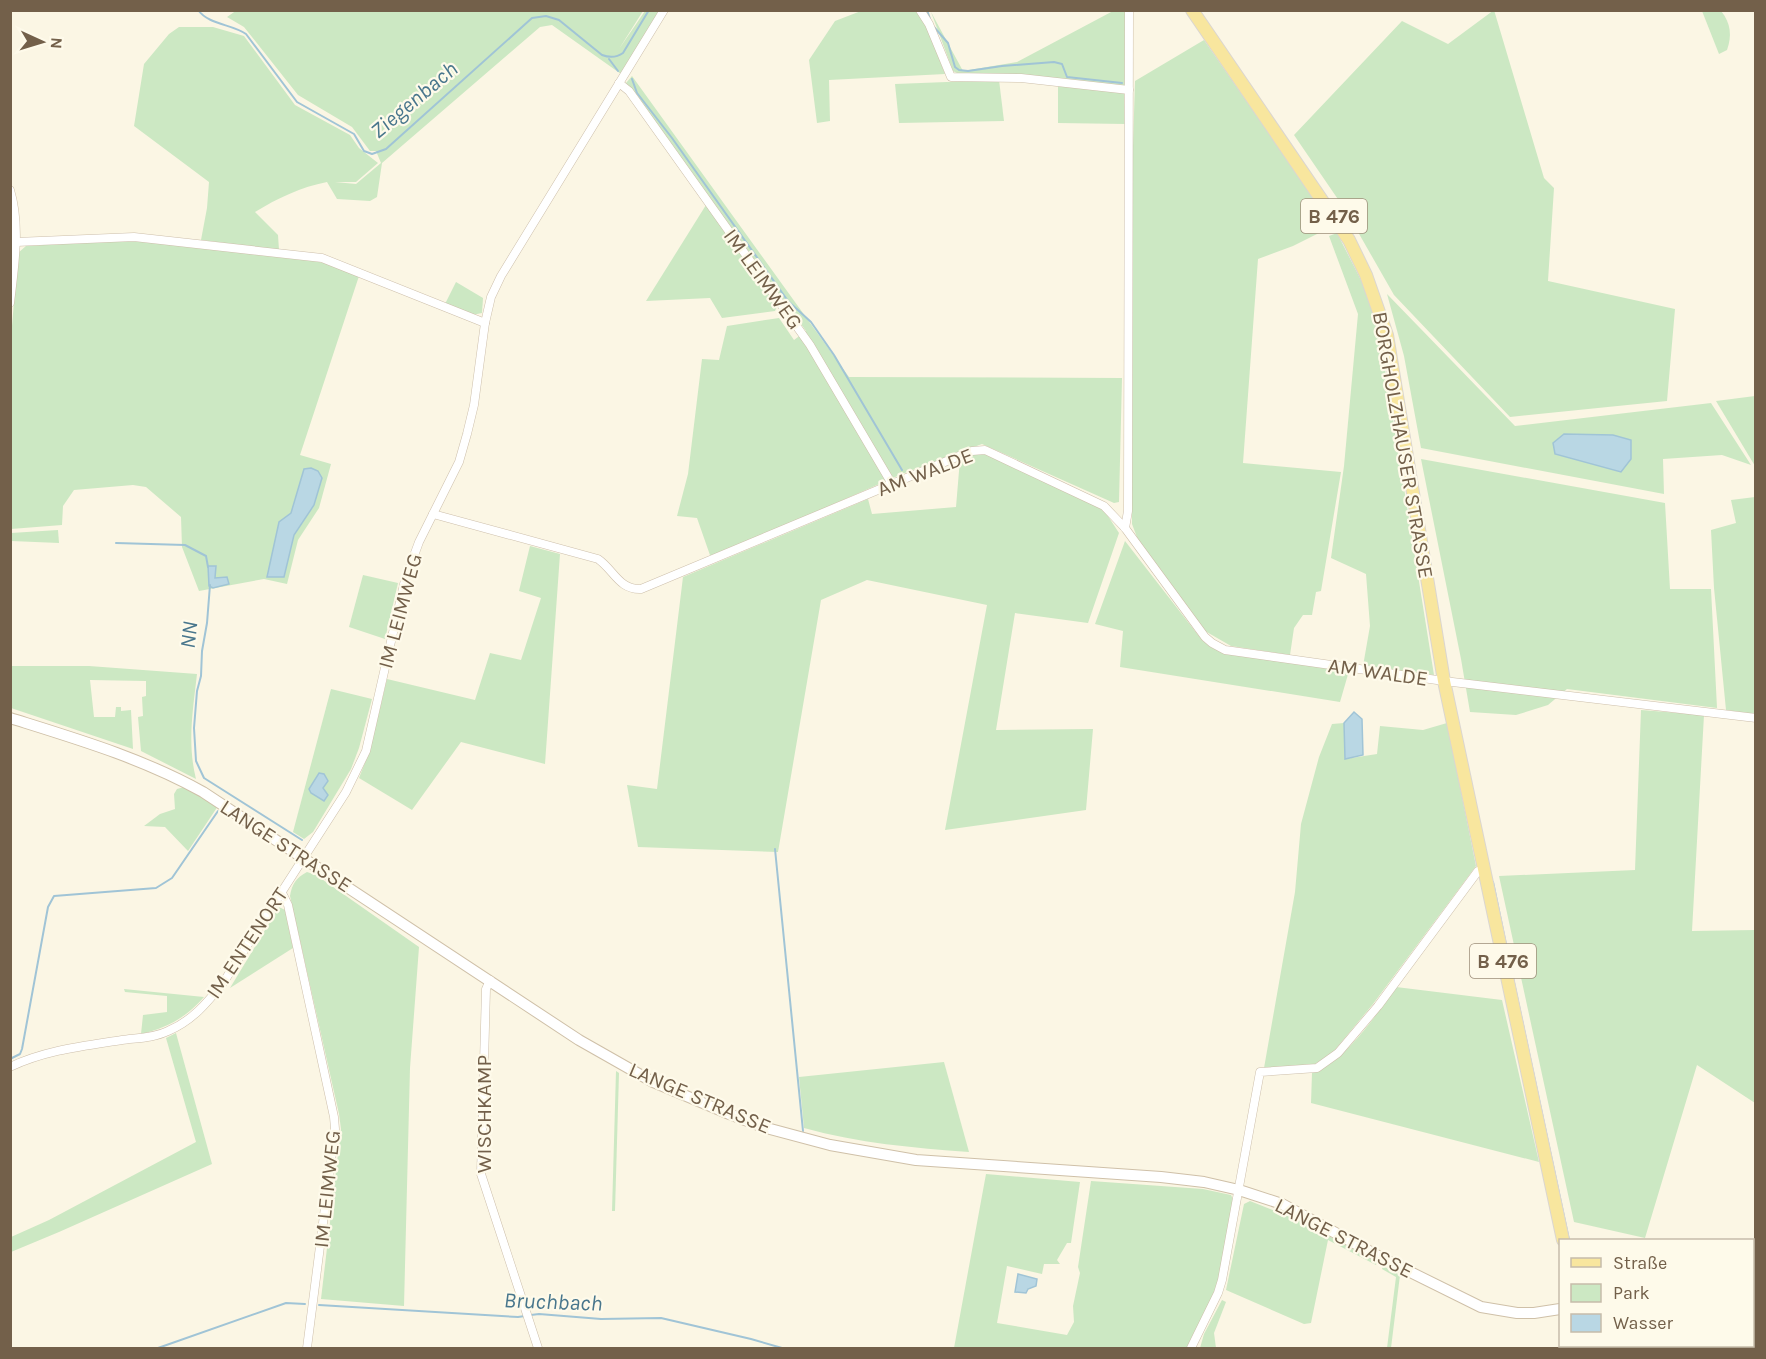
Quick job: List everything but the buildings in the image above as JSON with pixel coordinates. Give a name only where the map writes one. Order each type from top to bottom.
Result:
[{"type":"main road","name":"BORGHOLZHAUSER STRASSE","points":[[1192,10],[1349,240],[1380,309],[1392,362],[1444,681],[1563,1239]]},
{"type":"street","name":"IM LEIMWEG","points":[[304,857],[346,792],[366,751],[405,580],[419,542],[459,462],[468,434],[491,297],[501,276],[664,10]]},
{"type":"street","points":[[920,10],[929,24],[951,77],[1021,78],[1129,90]]},
{"type":"street","points":[[1125,528],[1128,511],[1129,10]]},
{"type":"street","name":"IM LEIMWEG","points":[[619,83],[629,91],[810,345],[892,484]]},
{"type":"street","points":[[10,190],[14,206],[16,242],[10,303]]},
{"type":"street","points":[[16,242],[134,237],[322,258],[485,323]]},
{"type":"street","name":"AM WALDE","points":[[433,514],[598,559],[624,586],[641,589],[959,456],[972,451],[985,450],[1104,506],[1125,528],[1206,637],[1225,650],[1444,681]]},
{"type":"street","points":[[1444,681],[1755,718]]},
{"type":"street","name":"LANGE STRASSE","points":[[10,718],[117,752],[163,770],[211,797],[304,857],[579,1040],[625,1067],[695,1101],[763,1127],[830,1145],[916,1160],[1161,1177],[1204,1182],[1239,1190],[1282,1204],[1380,1257],[1481,1307],[1517,1313],[1559,1309]]},
{"type":"street","name":"IM ENTENORT","points":[[10,1067],[32,1057],[67,1048],[159,1035],[183,1023],[203,1007],[223,983],[304,857]]},
{"type":"street","points":[[1191,1348],[1218,1293],[1260,1072],[1317,1068],[1338,1053],[1378,1006],[1478,871],[1484,869]]},
{"type":"street","name":"IM LEIMWEG","points":[[281,891],[288,905],[335,1129],[307,1348]]},
{"type":"street","name":"WISCHKAMP","points":[[490,980],[486,989],[481,1174],[538,1348]]},
{"type":"green space","points":[[237,10],[643,11],[619,49],[645,11],[660,11],[621,74],[552,25],[540,27],[382,163],[377,197],[370,201],[337,199],[327,182],[290,194],[255,212],[278,235],[279,250],[201,240],[209,182],[134,126],[144,64],[169,34],[179,27],[213,27],[244,36],[295,105],[350,135],[359,148],[378,163],[356,182],[335,182],[356,184],[381,163],[376,151],[370,151],[352,127],[298,95],[244,27],[227,17]]},
{"type":"green space","points":[[1494,10],[1544,178],[1554,188],[1548,281],[1675,309],[1667,401],[1510,417],[1394,295],[1346,211],[1294,135],[1402,21],[1448,44]]},
{"type":"green space","points":[[861,11],[917,11],[927,27],[945,74],[829,80],[830,121],[817,123],[809,60],[835,21]]},
{"type":"green space","points":[[1113,11],[1126,11],[1127,81],[1123,87],[1015,74],[959,74],[953,71],[931,12],[963,71],[1017,62]]},
{"type":"green space","points":[[1702,11],[1721,11],[1727,20],[1730,40],[1727,50],[1719,54]]},
{"type":"green space","points":[[1204,40],[1333,226],[1293,246],[1258,259],[1243,463],[1341,472],[1321,591],[1316,592],[1312,615],[1303,615],[1294,628],[1290,655],[1231,646],[1205,631],[1138,540],[1132,524],[1132,178],[1135,81]]},
{"type":"green space","points":[[632,76],[849,377],[1122,378],[1119,502],[1114,503],[982,444],[902,474],[711,558],[697,518],[677,516],[688,474],[702,359],[719,360],[727,326],[779,318],[794,340],[806,331],[626,83]]},
{"type":"green space","points":[[999,80],[1004,121],[899,123],[895,84]]},
{"type":"green space","points":[[1058,86],[1124,92],[1125,124],[1058,123]]},
{"type":"green space","points":[[706,205],[778,304],[775,311],[722,318],[710,298],[646,301]]},
{"type":"green space","points":[[1337,233],[1363,284],[1378,326],[1434,675],[1363,666],[1370,626],[1366,574],[1331,558],[1344,466],[1358,314],[1329,236]]},
{"type":"green space","points":[[133,240],[306,259],[332,265],[359,276],[300,455],[331,464],[319,508],[298,540],[287,584],[264,579],[199,591],[182,547],[181,517],[146,487],[133,485],[74,490],[63,506],[62,525],[11,529],[11,338],[18,253],[26,246]],"holes":[[[314,505],[294,535],[284,577],[268,577],[279,522],[291,513]]]},
{"type":"green space","points":[[456,282],[483,298],[482,313],[472,315],[445,304]]},
{"type":"green space","points":[[1387,294],[1515,426],[1711,403],[1751,465],[1722,455],[1663,459],[1664,494],[1421,448],[1404,356]]},
{"type":"green space","points":[[1756,396],[1755,466],[1716,401]]},
{"type":"green space","points":[[978,453],[993,455],[1097,505],[1106,513],[1119,533],[1088,623],[1015,613],[996,730],[1093,729],[1086,810],[945,830],[987,605],[867,580],[821,600],[778,852],[638,847],[627,785],[657,789],[683,577],[868,499],[872,514],[956,507],[960,459]]},
{"type":"green space","points":[[1421,459],[1665,503],[1670,589],[1711,589],[1717,708],[1567,689],[1548,705],[1516,715],[1470,712]]},
{"type":"green space","points":[[1756,497],[1755,714],[1726,710],[1714,588],[1711,530],[1736,523],[1731,500]]},
{"type":"green space","points":[[58,530],[59,543],[11,541],[11,533]]},
{"type":"green space","points":[[1125,541],[1202,640],[1211,647],[1224,654],[1349,671],[1340,702],[1120,667],[1123,631],[1095,624]]},
{"type":"green space","points":[[530,546],[560,554],[545,764],[461,742],[412,810],[359,778],[370,750],[387,679],[475,700],[490,653],[521,660],[541,598],[519,591]]},
{"type":"green space","points":[[363,575],[398,583],[385,639],[349,627]]},
{"type":"green space","points":[[11,666],[89,666],[197,674],[191,739],[196,779],[141,751],[138,717],[143,716],[142,697],[146,696],[146,681],[90,680],[94,717],[115,717],[116,707],[121,707],[121,711],[131,710],[133,749],[11,708]]},
{"type":"green space","points":[[331,689],[372,699],[351,769],[313,832],[304,839],[293,832]]},
{"type":"green space","points":[[1641,710],[1704,715],[1692,931],[1755,930],[1755,1103],[1697,1065],[1645,1238],[1574,1222],[1499,876],[1635,870]]},
{"type":"green space","points":[[1344,723],[1345,759],[1377,754],[1380,726],[1423,730],[1447,723],[1476,866],[1373,1004],[1334,1051],[1315,1064],[1264,1068],[1295,892],[1301,824],[1319,757],[1332,724]]},
{"type":"green space","points":[[184,787],[218,806],[188,851],[165,827],[144,826],[160,814],[175,809],[174,794],[177,789]]},
{"type":"green space","points":[[307,872],[316,875],[419,947],[410,1068],[404,1306],[321,1299],[341,1129],[290,896],[295,882]]},
{"type":"green space","points":[[279,907],[285,910],[293,948],[230,988]]},
{"type":"green space","points":[[1396,987],[1502,1000],[1539,1162],[1311,1103],[1312,1073],[1335,1060],[1347,1049]]},
{"type":"green space","points":[[124,989],[204,997],[176,1021],[141,1034],[143,1015],[167,1012],[167,996],[125,992]]},
{"type":"green space","points":[[176,1033],[212,1164],[11,1252],[11,1237],[49,1220],[196,1142],[166,1038]]},
{"type":"green space","points":[[944,1062],[969,1152],[865,1141],[804,1128],[799,1077]]},
{"type":"green space","points":[[616,1071],[619,1073],[615,1211],[612,1211]]},
{"type":"green space","points":[[986,1174],[1080,1182],[1071,1243],[1067,1243],[1057,1260],[1060,1264],[1044,1264],[1042,1274],[1007,1266],[997,1323],[1067,1335],[1074,1322],[1073,1306],[1080,1273],[1078,1267],[1091,1181],[1203,1189],[1231,1195],[1234,1201],[1219,1279],[1214,1295],[1188,1348],[954,1348]]},
{"type":"green space","points":[[1250,1201],[1303,1222],[1377,1262],[1376,1265],[1328,1240],[1311,1323],[1304,1324],[1226,1290],[1244,1204]]},
{"type":"green space","points":[[1383,1266],[1400,1275],[1391,1348],[1387,1348],[1396,1277],[1382,1269]]},
{"type":"green space","points":[[1222,1300],[1226,1302],[1214,1333],[1216,1348],[1200,1348],[1204,1334]]},
{"type":"water","points":[[1564,434],[1613,435],[1631,440],[1631,459],[1621,472],[1555,454],[1553,443]]},
{"type":"water","points":[[311,468],[318,471],[322,478],[314,505],[294,535],[284,577],[267,577],[279,522],[291,513],[304,469]]},
{"type":"water","points":[[208,566],[216,566],[215,578],[227,577],[229,584],[213,588],[209,586]]},
{"type":"water","points":[[1354,712],[1362,719],[1363,755],[1345,759],[1344,723]]},
{"type":"water","points":[[319,773],[324,774],[328,781],[323,788],[328,795],[324,801],[311,793],[309,789]]},
{"type":"water","points":[[1018,1274],[1037,1279],[1036,1286],[1028,1289],[1026,1293],[1015,1292]]},
{"type":"waterway","name":"Ziegenbach","points":[[198,10],[208,19],[246,34],[297,102],[354,134],[364,151],[372,154],[386,149],[532,18],[546,16],[559,20],[602,55],[613,57],[623,53],[649,10]]},
{"type":"waterway","points":[[927,10],[930,19]]},
{"type":"waterway","points":[[934,27],[948,43],[955,67],[959,70],[1054,62],[1062,64],[1067,77],[1122,83]]},
{"type":"waterway","points":[[609,59],[618,71]]},
{"type":"waterway","points":[[632,79],[637,93],[672,138],[788,301],[811,322],[834,355],[902,470]]},
{"type":"waterway","name":"NN","points":[[116,543],[185,545],[206,556],[208,567]]},
{"type":"waterway","name":"NN","points":[[210,585],[194,728],[196,761],[204,778],[302,840]]},
{"type":"waterway","points":[[10,1059],[20,1054],[22,1049],[48,907],[54,896],[156,888],[172,878],[218,811]]},
{"type":"waterway","points":[[775,849],[803,1131]]},
{"type":"waterway","points":[[1493,882],[1510,964]]},
{"type":"waterway","points":[[1513,978],[1569,1239]]},
{"type":"waterway","name":"Bruchbach","points":[[158,1348],[286,1303],[305,1304]]},
{"type":"waterway","name":"Bruchbach","points":[[319,1305],[525,1316]]},
{"type":"waterway","name":"Bruchbach","points":[[531,1315],[601,1319],[661,1318],[782,1348]]}]
